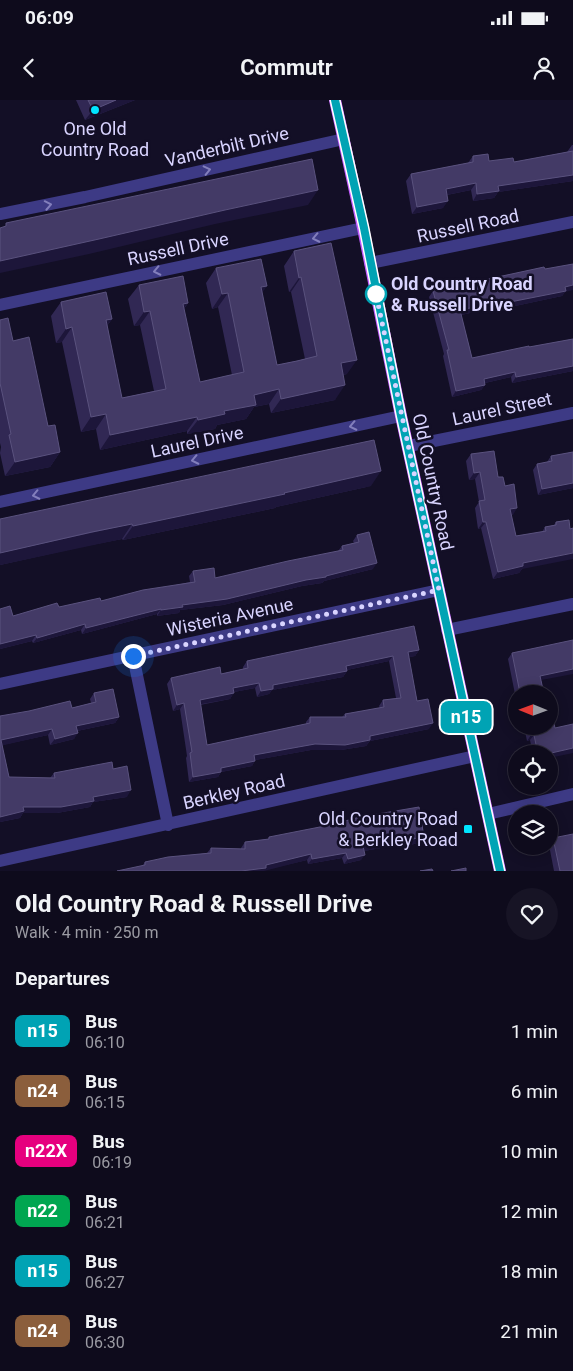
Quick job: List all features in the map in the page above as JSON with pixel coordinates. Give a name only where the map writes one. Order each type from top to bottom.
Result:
[{"type":"main road","name":"Old Country Road","points":[[335,100],[364,228],[401,416],[500,871]]},
{"type":"street","name":"Vanderbilt Drive","points":[[0,214],[344,139]]},
{"type":"street","name":"Russell Road","points":[[370,263],[573,222]]},
{"type":"street","name":"Russell Drive","points":[[0,304],[364,228]]},
{"type":"street","name":"Laurel Street","points":[[409,446],[573,413]]},
{"type":"street","name":"Laurel Drive","points":[[0,502],[401,416]]},
{"type":"street","name":"Wisteria Avenue","points":[[0,684],[439,590]]},
{"type":"street","points":[[447,630],[573,604]]},
{"type":"street","points":[[133,656],[168,825]]},
{"type":"street","name":"Berkley Road","points":[[0,861],[475,756]]},
{"type":"street","points":[[488,814],[573,794]]},
{"type":"building","points":[[88,100],[116,100],[93,110]]},
{"type":"building","points":[[573,151],[573,175],[498,186],[499,191],[477,194],[476,183],[446,189],[448,201],[417,207],[411,174],[473,162],[473,156],[488,154],[489,161],[513,158],[514,162]]},
{"type":"building","points":[[312,159],[318,190],[0,261],[0,228],[6,226],[6,223]]},
{"type":"building","points":[[331,243],[357,360],[341,363],[345,385],[281,399],[279,389],[254,395],[256,405],[224,411],[225,414],[198,420],[197,417],[110,435],[106,414],[91,417],[72,327],[66,329],[61,302],[106,292],[112,319],[106,320],[122,398],[166,389],[150,311],[144,312],[139,285],[183,276],[188,303],[183,304],[200,382],[244,372],[228,293],[222,294],[216,268],[261,259],[267,286],[261,287],[277,365],[297,361],[317,356],[294,251]]},
{"type":"building","points":[[573,264],[573,285],[565,287],[566,291],[460,310],[472,358],[573,339],[573,366],[516,377],[515,372],[484,379],[485,385],[456,391],[447,350],[449,350],[433,291],[544,267],[545,269]]},
{"type":"building","points":[[8,318],[13,341],[29,337],[48,426],[55,425],[60,452],[15,462],[0,383],[0,320]]},
{"type":"building","points":[[374,440],[381,471],[285,494],[133,526],[132,524],[92,532],[0,553],[0,519]]},
{"type":"building","points":[[494,451],[498,477],[503,477],[505,486],[514,484],[517,508],[510,509],[516,536],[546,531],[545,527],[556,525],[556,522],[569,520],[570,529],[573,528],[573,553],[523,563],[523,566],[498,572],[486,522],[483,522],[479,501],[485,500],[480,472],[474,473],[471,454]]},
{"type":"building","points":[[573,452],[573,483],[542,489],[537,464],[552,461],[551,456]]},
{"type":"building","points":[[369,532],[377,563],[326,577],[227,599],[161,609],[86,628],[85,624],[37,638],[36,635],[0,644],[0,609],[10,606],[13,616],[57,603],[59,607],[100,598],[101,601],[143,590],[195,582],[193,571],[214,568],[215,578],[343,550],[342,546],[359,542],[357,535]]},
{"type":"building","points":[[414,626],[419,650],[408,652],[417,701],[428,699],[433,723],[370,736],[370,740],[345,745],[315,744],[254,755],[255,761],[221,768],[221,772],[193,777],[190,753],[192,752],[184,703],[177,705],[171,678],[220,667],[221,674],[248,668],[247,661]],"holes":[[[393,656],[401,698],[383,700],[384,707],[345,714],[346,717],[310,717],[310,723],[207,745],[200,700],[234,693],[233,688],[259,683],[261,691],[273,689],[273,685],[347,671],[346,666]]]},
{"type":"building","points":[[573,640],[573,669],[540,676],[542,685],[518,685],[512,653]]},
{"type":"building","points":[[113,689],[119,717],[76,726],[78,733],[55,739],[52,729],[1,740],[9,777],[55,778],[54,773],[112,762],[113,769],[127,766],[131,790],[93,797],[94,801],[61,807],[23,807],[24,811],[0,817],[0,716],[70,701],[72,708],[96,702],[94,693]]},
{"type":"building","points":[[573,724],[573,748],[558,751],[558,745],[536,745],[534,735],[558,735],[558,727]]},
{"type":"building","points":[[419,807],[424,837],[363,846],[365,855],[348,859],[346,853],[312,859],[311,854],[266,865],[266,868],[241,871],[117,871],[145,865],[145,862],[168,857],[211,853],[211,848],[245,849],[245,842],[269,839],[269,837],[360,817]]},
{"type":"building","points":[[573,834],[573,871],[560,871],[557,855],[558,837]]},
{"type":"building","points":[[466,868],[466,871],[451,871]]},
{"type":"bus line","name":"n15","points":[[335,100],[364,228],[401,416],[500,871]]},
{"type":"place","name":"One Old Country Road","points":[[95,110]]},
{"type":"place","name":"Old Country Road & Russell Drive","points":[[376,294]]},
{"type":"place","name":"Old Country Road & Berkley Road","points":[[468,829]]},
{"type":"route","points":[[133,656],[439,590],[376,294]]}]
